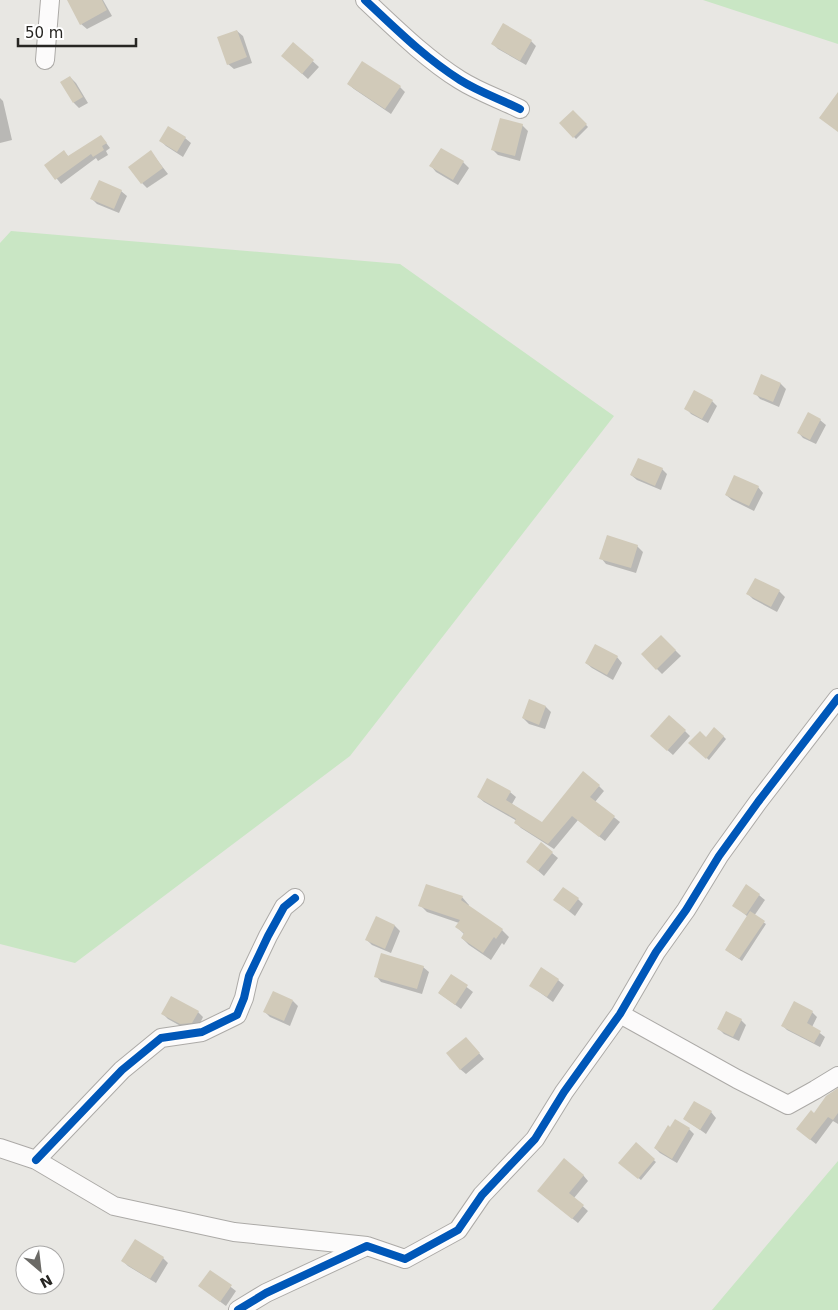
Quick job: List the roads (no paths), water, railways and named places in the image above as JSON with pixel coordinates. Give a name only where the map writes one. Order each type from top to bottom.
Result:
[{"type":"street","points":[[45,60],[50,0]]},
{"type":"street","points":[[365,0],[442,68],[462,81],[520,109]]},
{"type":"street","points":[[0,1148],[36,1160],[114,1206],[234,1232],[367,1246],[405,1259],[458,1230],[482,1195],[542,1128],[564,1092],[620,1014],[656,952],[686,910],[719,856],[838,698]]},
{"type":"street","points":[[36,1160],[122,1070],[161,1038],[202,1032],[237,1015],[244,998],[249,976],[268,936],[284,907],[295,898]]},
{"type":"street","points":[[620,1014],[737,1079],[788,1104],[838,1076]]},
{"type":"street","points":[[238,1310],[266,1293],[367,1246]]}]
